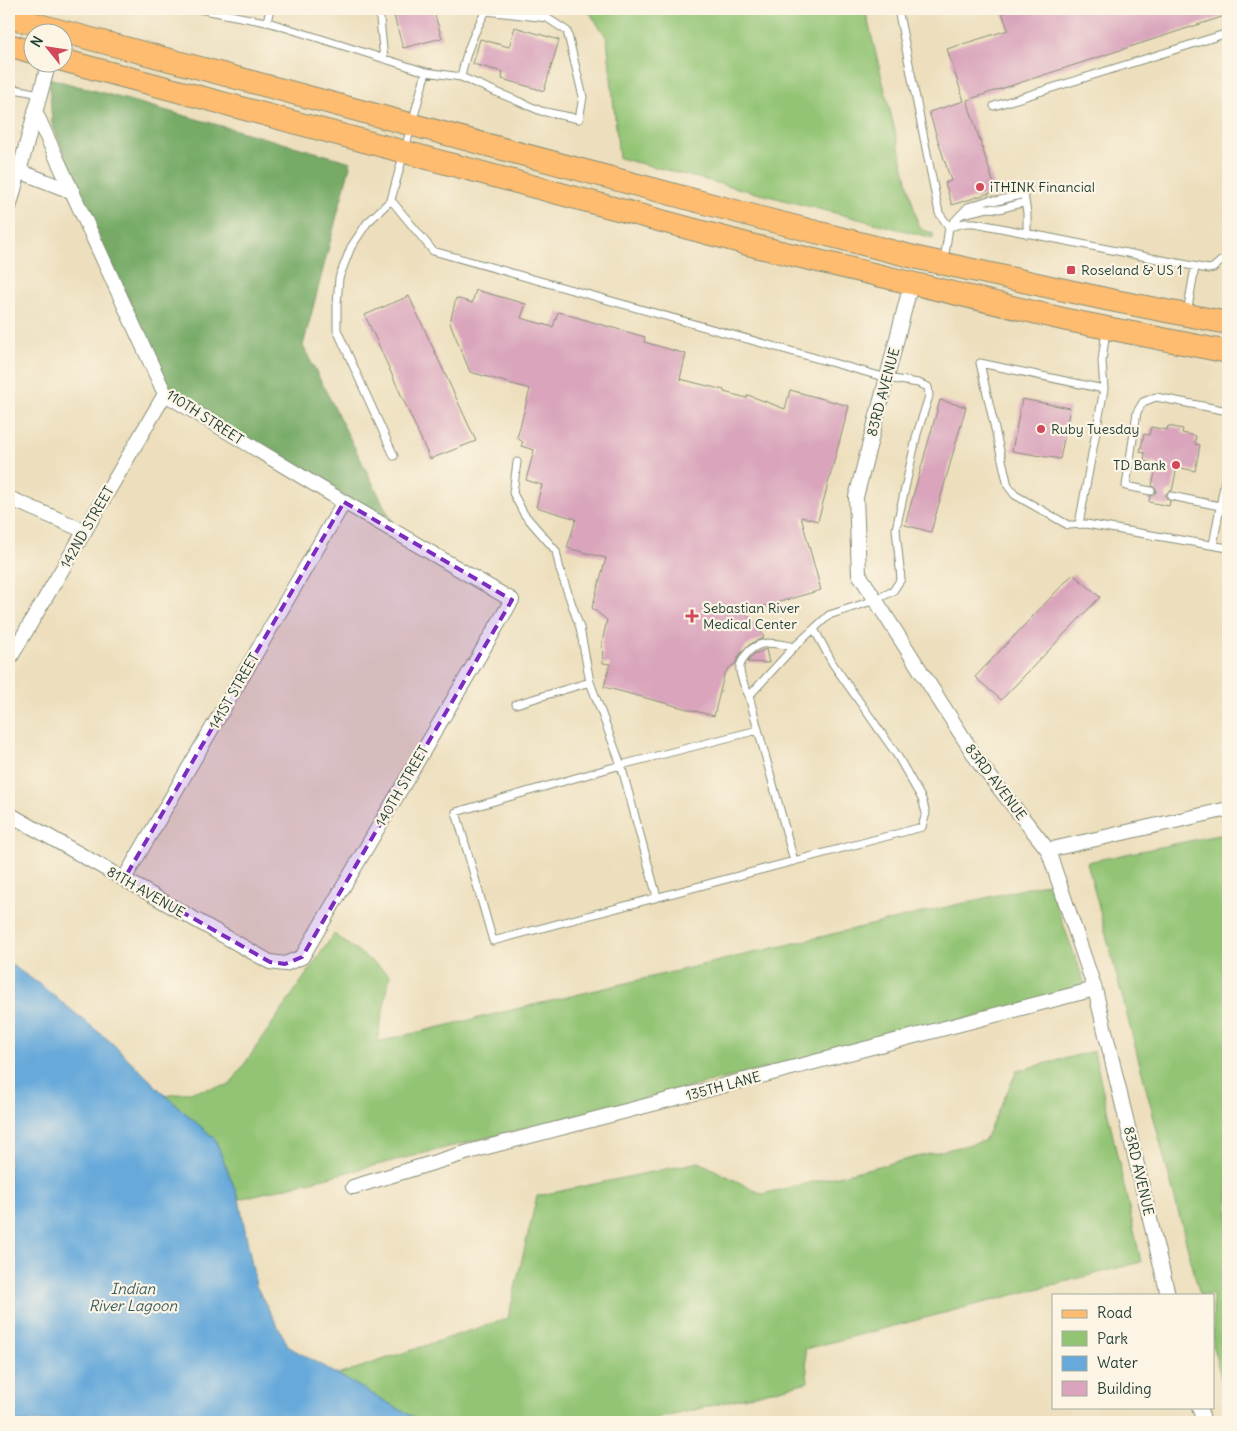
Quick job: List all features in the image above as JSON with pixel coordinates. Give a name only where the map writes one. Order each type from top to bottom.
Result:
[{"type":"main road","points":[[9,17],[762,218],[949,265],[1228,323]]},
{"type":"main road","points":[[9,45],[22,49]]},
{"type":"main road","points":[[72,63],[756,246],[911,284],[1107,328],[1228,352]]},
{"type":"main road","points":[[911,284],[927,273],[949,265]]},
{"type":"street","points":[[9,208],[46,72]]},
{"type":"street","name":"110TH STREET","points":[[36,110],[165,394],[512,600]]},
{"type":"street","points":[[19,171],[73,192]]},
{"type":"street","name":"83RD AVENUE","points":[[911,284],[856,497],[859,574],[980,764],[1048,850],[1095,990],[1168,1294]]},
{"type":"street","name":"142ND STREET","points":[[9,660],[165,394]]},
{"type":"street","points":[[9,498],[85,531]]},
{"type":"street","name":"141ST STREET","points":[[124,879],[344,502]]},
{"type":"street","name":"140TH STREET","points":[[285,964],[302,957],[512,600]]},
{"type":"street","points":[[1048,850],[1228,809]]},
{"type":"street","name":"81TH AVENUE","points":[[9,814],[270,962],[285,964]]},
{"type":"street","name":"135TH LANE","points":[[353,1187],[472,1151],[1095,990]]},
{"type":"street","points":[[1199,1408],[1204,1422]]},
{"type":"lane","points":[[199,9],[267,22],[426,72],[461,77],[541,111],[579,119],[583,97],[566,31],[547,18],[486,11],[472,35],[464,59],[461,77]]},
{"type":"lane","points":[[229,9],[235,15]]},
{"type":"lane","points":[[267,22],[270,9]]},
{"type":"lane","points":[[379,9],[384,59]]},
{"type":"lane","points":[[898,9],[939,213],[949,227],[949,265]]},
{"type":"lane","points":[[994,106],[1160,56],[1228,33]]},
{"type":"lane","points":[[394,456],[337,330],[340,278],[351,247],[367,223],[391,200],[426,72]]},
{"type":"lane","points":[[9,88],[40,94]]},
{"type":"lane","points":[[949,227],[961,214],[988,208],[1000,209],[1024,198],[1026,234]]},
{"type":"lane","points":[[391,200],[433,251],[887,378],[918,383],[928,387],[929,396],[917,434],[896,529],[901,579],[893,591],[875,600],[829,615],[795,646],[749,696]]},
{"type":"lane","points":[[949,227],[965,223],[975,224],[1195,267],[1213,268],[1221,261]]},
{"type":"lane","points":[[1187,316],[1195,267]]},
{"type":"lane","points":[[1079,524],[1104,389],[1102,361],[1107,328]]},
{"type":"lane","points":[[1104,389],[980,363],[1008,486],[1015,495],[1068,525],[1079,524],[1228,548]]},
{"type":"lane","points":[[1151,491],[1126,486],[1137,412],[1143,402],[1156,397],[1228,411]]},
{"type":"lane","points":[[517,462],[513,493],[524,514],[556,551],[560,570],[580,628],[590,682],[621,765],[657,897]]},
{"type":"lane","points":[[1213,545],[1228,464]]},
{"type":"lane","points":[[1171,496],[1220,506]]},
{"type":"lane","points":[[758,730],[621,765],[456,812],[493,942],[922,827],[926,813],[922,799],[897,755],[833,664],[814,629]]},
{"type":"lane","points":[[794,861],[749,696],[739,670],[750,649],[760,643],[775,642],[795,646]]},
{"type":"lane","points":[[516,704],[590,682]]},
{"type":"highlighted area","points":[[344,502],[512,600],[302,957],[285,964],[270,962],[124,879]]},
{"type":"green space","points":[[587,9],[865,9],[918,225],[922,230],[933,233],[933,238],[619,158],[607,38]]},
{"type":"green space","points":[[49,78],[351,162],[303,346],[393,523],[169,399],[52,124]]},
{"type":"green space","points":[[1228,833],[1228,1404],[1214,1351],[1214,1294],[1200,1294],[1087,862]]},
{"type":"green space","points":[[1048,883],[1087,989],[239,1199],[215,1139],[166,1096],[230,1085],[334,934],[390,975],[377,1042]]},
{"type":"green space","points":[[1094,1051],[1141,1262],[805,1349],[808,1382],[645,1422],[422,1422],[337,1375],[508,1318],[537,1196],[699,1162],[762,1194],[984,1141],[1017,1071]]},
{"type":"water","name":"Indian River Lagoon","points":[[9,963],[39,984],[111,1042],[166,1096],[215,1139],[239,1199],[256,1286],[289,1347],[422,1422],[9,1422]]},
{"type":"building","points":[[392,9],[433,9],[442,38],[403,48]]},
{"type":"building","points":[[1001,9],[1228,9],[1228,15],[967,100],[996,191],[952,205],[945,183],[951,181],[929,112],[964,101],[947,49],[1008,30]]},
{"type":"building","points":[[515,27],[559,40],[544,91],[502,79],[503,72],[473,64],[480,39],[509,47]]},
{"type":"building","points":[[476,290],[526,304],[521,318],[553,327],[558,312],[645,337],[644,342],[686,354],[680,379],[747,398],[748,395],[785,409],[790,390],[849,406],[818,521],[801,517],[821,590],[744,612],[760,629],[764,638],[746,647],[735,664],[724,675],[714,716],[604,687],[610,664],[603,663],[602,642],[607,620],[592,608],[606,558],[567,548],[576,519],[536,507],[542,485],[526,480],[534,450],[521,446],[523,442],[517,438],[530,389],[470,372],[450,323],[456,298],[472,303]]},
{"type":"building","points":[[409,296],[476,441],[430,459],[365,315]]},
{"type":"building","name":"Ruby Tuesday","points":[[1022,399],[1070,408],[1060,459],[1012,451]]},
{"type":"building","points":[[940,400],[966,407],[931,532],[905,525]]},
{"type":"building","name":"TD Bank","points":[[1168,426],[1183,429],[1182,433],[1196,436],[1195,444],[1200,445],[1195,471],[1177,467],[1172,491],[1166,494],[1166,498],[1170,501],[1169,506],[1149,502],[1150,496],[1156,492],[1156,489],[1152,486],[1157,464],[1144,461],[1145,453],[1140,452],[1144,434],[1149,435],[1151,427],[1167,430]]},
{"type":"building","points":[[1073,574],[1100,597],[1001,700],[975,677]]},
{"type":"building","points":[[766,649],[769,663],[747,662],[754,654]]},
{"type":"place","name":"iTHINK Financial","points":[[980,187]]},
{"type":"place","name":"Roseland & US 1","points":[[1071,270]]},
{"type":"place","name":"Ruby Tuesday","points":[[1041,429]]},
{"type":"place","name":"TD Bank","points":[[1176,465]]},
{"type":"place","name":"Sebastian River Medical Center","points":[[692,616]]}]
